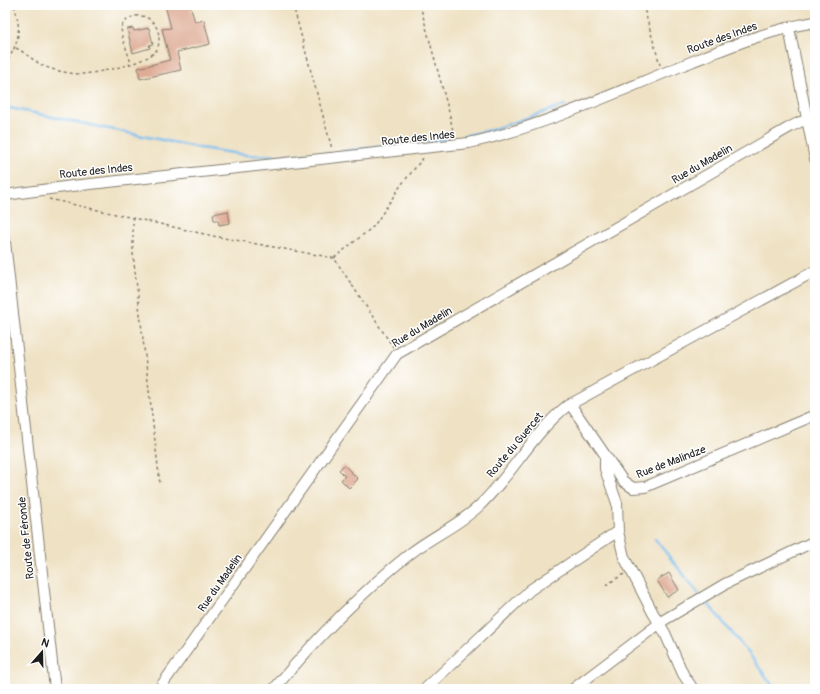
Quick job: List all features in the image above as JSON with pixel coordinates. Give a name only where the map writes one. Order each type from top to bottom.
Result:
[{"type":"street","name":"Route des Indes","points":[[5,195],[36,190],[455,146],[496,137],[530,126],[725,49],[789,28],[815,22]]},
{"type":"street","points":[[789,28],[811,118],[815,159]]},
{"type":"street","name":"Rue du Madelin","points":[[159,689],[397,354],[790,127],[811,118]]},
{"type":"street","name":"Route de Féronde","points":[[5,242],[55,689]]},
{"type":"street","name":"Route du Guercet","points":[[274,689],[324,632],[373,585],[413,551],[477,508],[552,420],[570,404],[815,271]]},
{"type":"street","name":"Rue de Malindze","points":[[570,404],[605,458],[626,484],[634,488],[642,488],[754,443],[815,415]]},
{"type":"street","points":[[605,458],[604,469],[617,503],[618,531],[624,557],[667,637],[683,674],[693,689]]},
{"type":"street","points":[[425,689],[530,590],[618,531]]},
{"type":"street","points":[[573,689],[659,623],[702,597],[775,559],[815,541]]},
{"type":"path","points":[[5,65],[16,48],[19,34],[14,5]]},
{"type":"path","points":[[293,5],[335,159]]},
{"type":"path","points":[[420,5],[450,116],[455,146]]},
{"type":"path","points":[[643,5],[663,73]]},
{"type":"path","points":[[16,48],[42,66],[73,73],[98,72],[131,63],[150,57],[157,51],[159,43],[157,28],[154,22],[148,18],[137,17],[127,20],[121,27],[122,36],[131,63]]},
{"type":"path","points":[[334,258],[374,226],[401,185],[422,159],[426,149]]},
{"type":"path","points":[[36,190],[42,195],[53,200],[213,236],[334,258],[397,354]]},
{"type":"path","points":[[133,218],[133,254],[160,484]]},
{"type":"path","points":[[606,585],[631,570]]},
{"type":"building","points":[[165,5],[190,5],[195,22],[204,20],[210,44],[177,52],[181,70],[140,79],[138,68],[170,60],[162,29],[171,28]]},
{"type":"building","points":[[133,28],[134,31],[149,28],[153,44],[149,45],[150,48],[133,53],[127,29]]},
{"type":"building","points":[[228,211],[230,223],[219,225],[218,220],[214,220],[213,214]]},
{"type":"building","points":[[344,465],[358,479],[349,488],[341,480],[345,476],[339,470]]},
{"type":"building","points":[[669,573],[679,590],[667,597],[657,580]]},
{"type":"waterway","points":[[463,136],[491,130],[565,105]]},
{"type":"waterway","points":[[5,107],[200,148],[246,155],[285,156],[328,153]]},
{"type":"waterway","points":[[342,151],[448,139]]},
{"type":"waterway","points":[[655,539],[700,595]]},
{"type":"waterway","points":[[704,599],[747,651],[775,689]]}]
